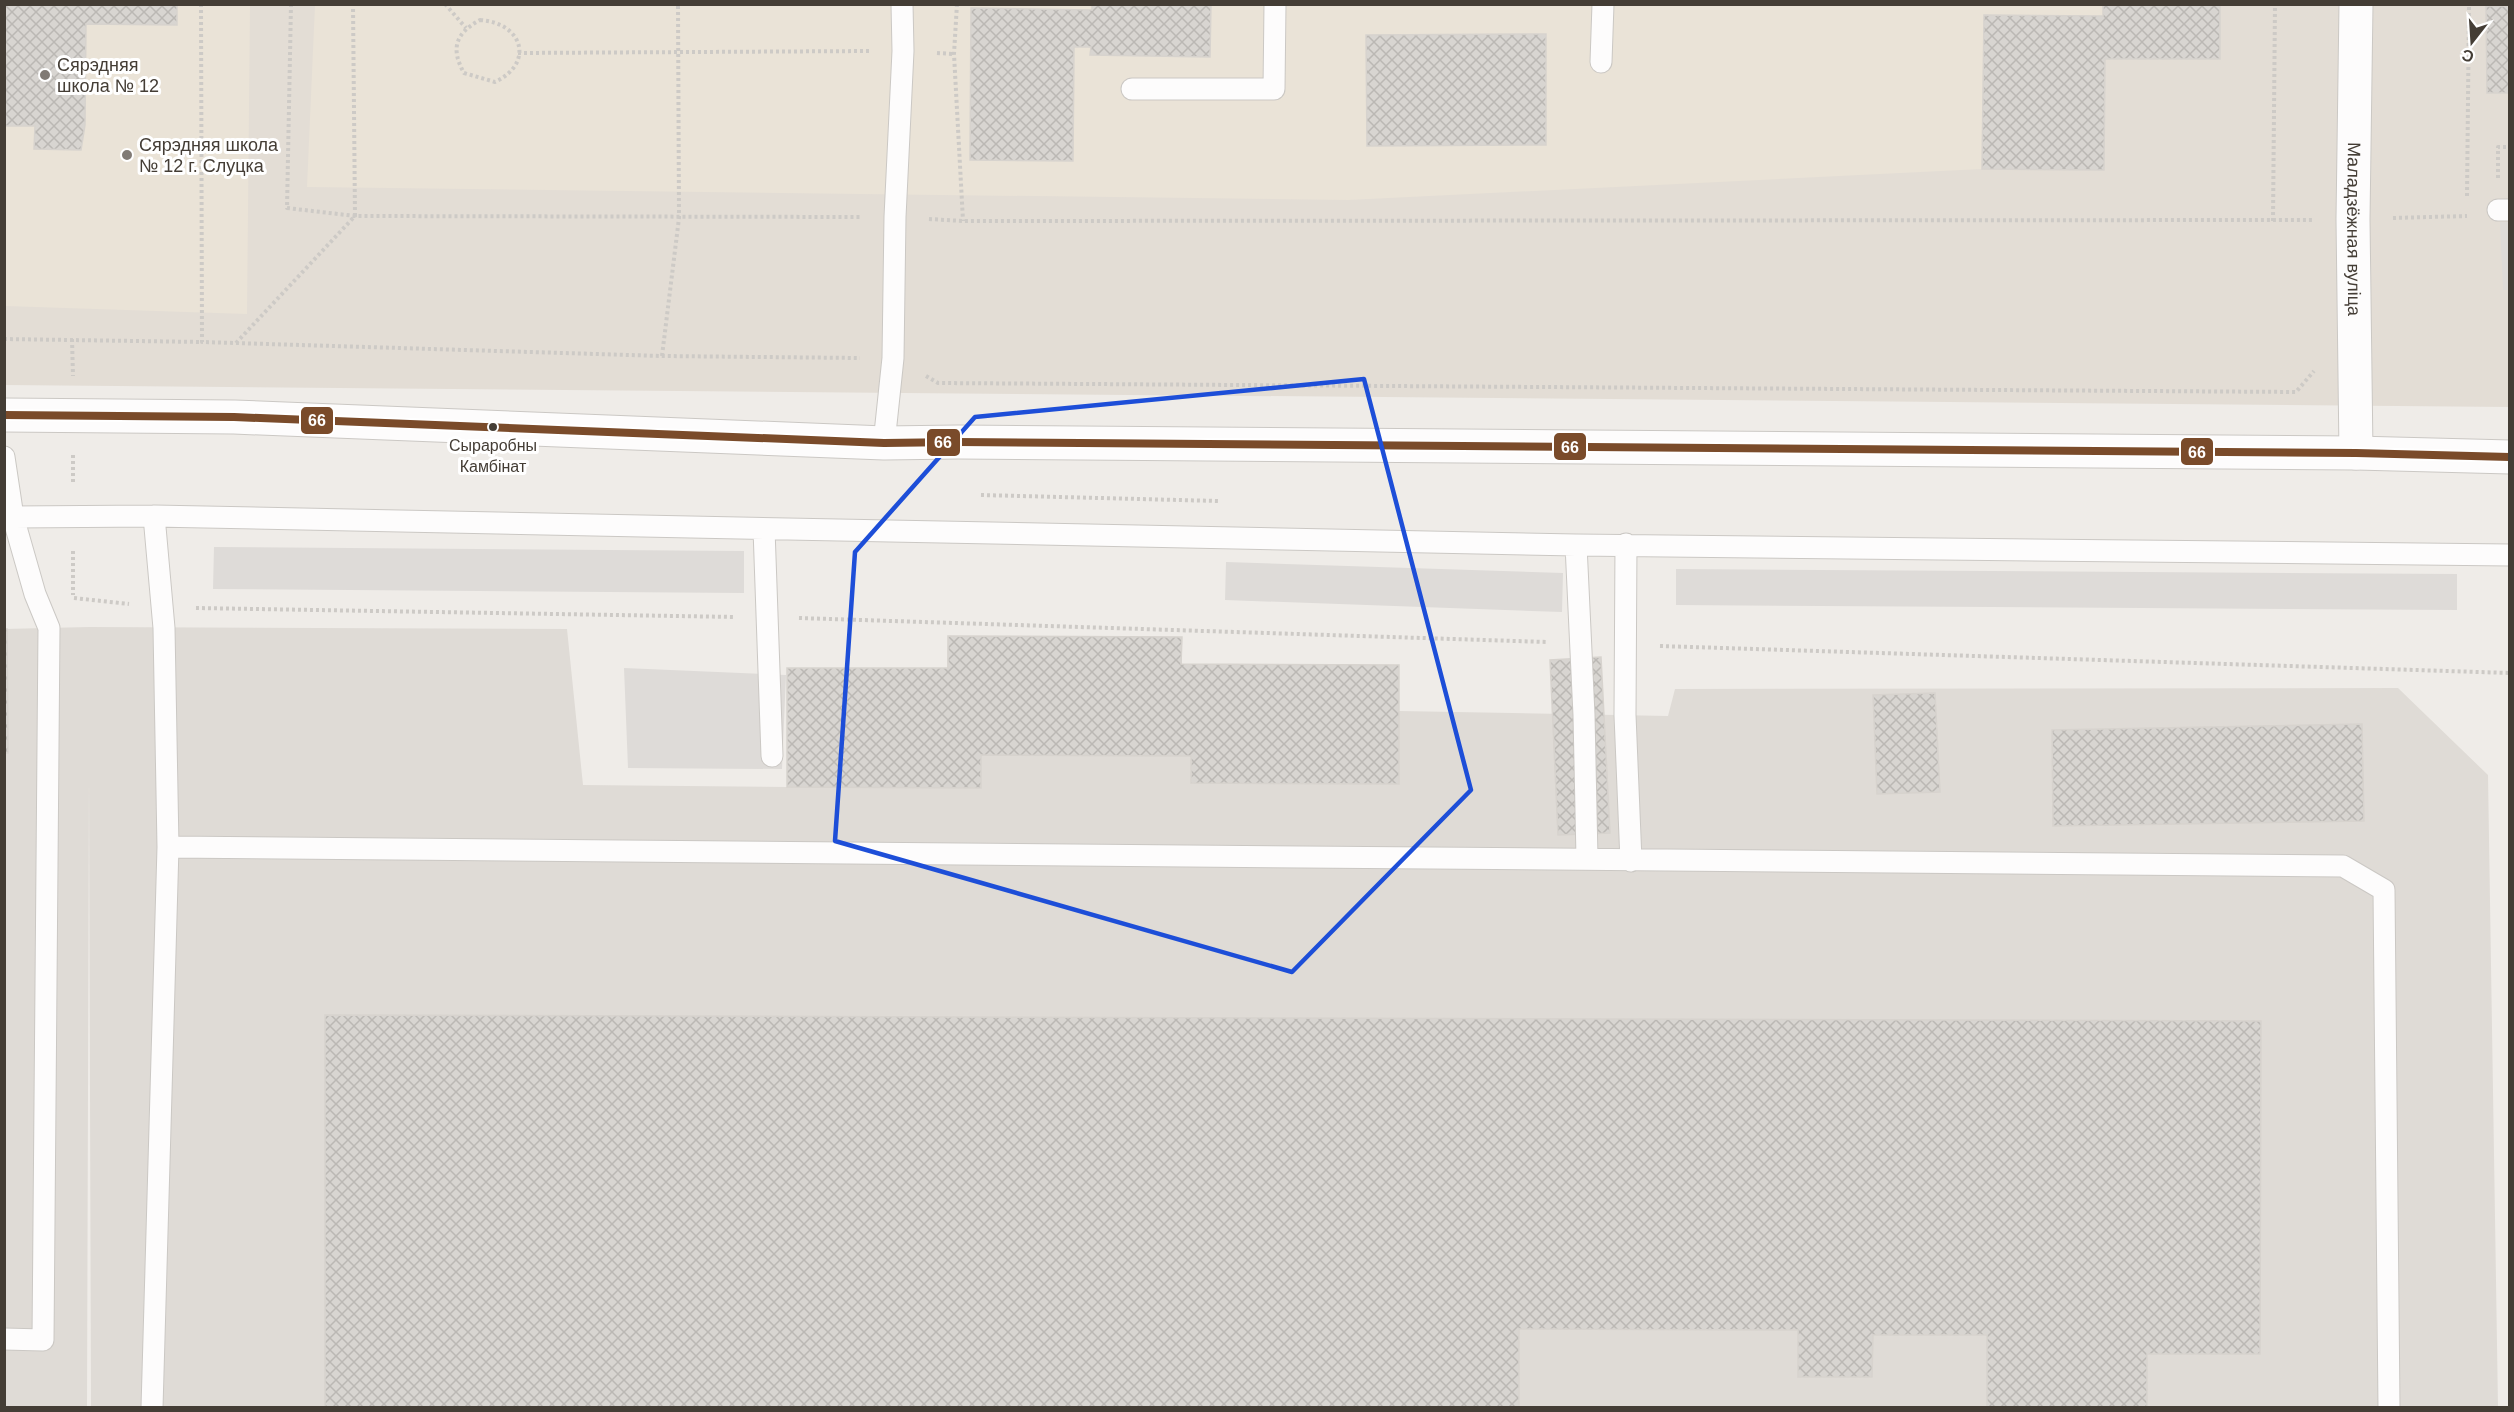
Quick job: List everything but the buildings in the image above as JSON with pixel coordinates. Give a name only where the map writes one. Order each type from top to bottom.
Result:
[{"type":"street","name":"Маладзёжная вуліца","points":[[2356,4],[2353,219],[2356,453]]},
{"type":"street","points":[[4,415],[234,417],[884,443],[2356,453],[2510,457]]},
{"type":"lane","points":[[884,443],[893,358],[895,217],[903,51],[902,4]]},
{"type":"lane","points":[[1132,89],[1274,89],[1275,4]]},
{"type":"lane","points":[[1601,62],[1602,4]]},
{"type":"lane","points":[[4,457],[13,517],[35,594],[49,628],[43,1340],[4,1339]]},
{"type":"lane","points":[[152,1407],[168,847],[164,628],[154,516]]},
{"type":"lane","points":[[13,517],[154,516],[1576,544],[2510,555]]},
{"type":"lane","points":[[764,529],[772,756]]},
{"type":"lane","points":[[1576,544],[1587,858]]},
{"type":"lane","points":[[1626,544],[1625,715],[1631,861]]},
{"type":"lane","points":[[168,847],[2343,866],[2384,890],[2389,1407]]},
{"type":"path","points":[[201,4],[202,342]]},
{"type":"path","points":[[291,4],[287,208],[355,216],[895,217],[963,221],[2353,219]]},
{"type":"path","points":[[236,343],[355,216],[353,4]]},
{"type":"path","points":[[445,4],[466,28]]},
{"type":"path","points":[[662,356],[679,218],[678,4]]},
{"type":"path","points":[[957,4],[954,54],[963,221]]},
{"type":"path","points":[[2273,220],[2275,4]]},
{"type":"path","points":[[2391,218],[2466,216],[2469,4]]},
{"type":"path","points":[[480,20],[496,21],[511,29],[519,44],[518,61],[509,75],[495,82],[464,73],[456,59],[457,42],[466,28],[480,20]]},
{"type":"path","points":[[518,53],[903,51],[954,54]]},
{"type":"path","points":[[4,339],[202,342],[662,356],[893,358],[938,383],[2296,392],[2318,367]]},
{"type":"path","points":[[72,339],[73,598]]},
{"type":"path","points":[[981,495],[1225,501]]},
{"type":"path","points":[[35,594],[162,607],[767,617],[1581,643]]},
{"type":"path","points":[[1626,645],[2510,673]]},
{"type":"highlighted area","points":[[1364,379],[1471,790],[1292,972],[835,841],[855,552],[975,417]]},
{"type":"shaded area","points":[[5,5],[2509,5],[2509,407],[5,385]]},
{"type":"shaded area","name":"Сярэдняя школа № 12 г. Слуцка","points":[[5,5],[250,5],[247,314],[5,306]]},
{"type":"shaded area","points":[[315,5],[2220,5],[2220,59],[2105,59],[2104,170],[1982,169],[1348,200],[307,187]]},
{"type":"shaded area","points":[[2500,222],[2509,222],[2509,290],[2503,290]]},
{"type":"shaded area","points":[[214,547],[744,551],[744,593],[213,589]]},
{"type":"shaded area","points":[[1226,562],[1563,573],[1562,612],[1225,600]]},
{"type":"shaded area","points":[[1676,569],[2457,574],[2457,610],[1676,605]]},
{"type":"shaded area","points":[[89,627],[567,629],[583,785],[787,787],[787,668],[947,668],[948,636],[1182,637],[1182,664],[1399,665],[1399,711],[1668,716],[1675,689],[2398,688],[2488,775],[2498,1407],[91,1407],[89,779],[87,1407],[5,1407],[4,629]]},
{"type":"shaded area","points":[[624,668],[786,675],[782,769],[628,768]]},
{"type":"transit line","name":"66","points":[[4,415],[234,417],[884,443],[2356,453],[2510,457]]},
{"type":"place","name":"Сярэдняя школа № 12","points":[[45,75]]},
{"type":"place","name":"Сярэдняя школа № 12 г. Слуцка","points":[[127,155]]},
{"type":"place","name":"Сыраробны Камбінат","points":[[493,427]]}]
